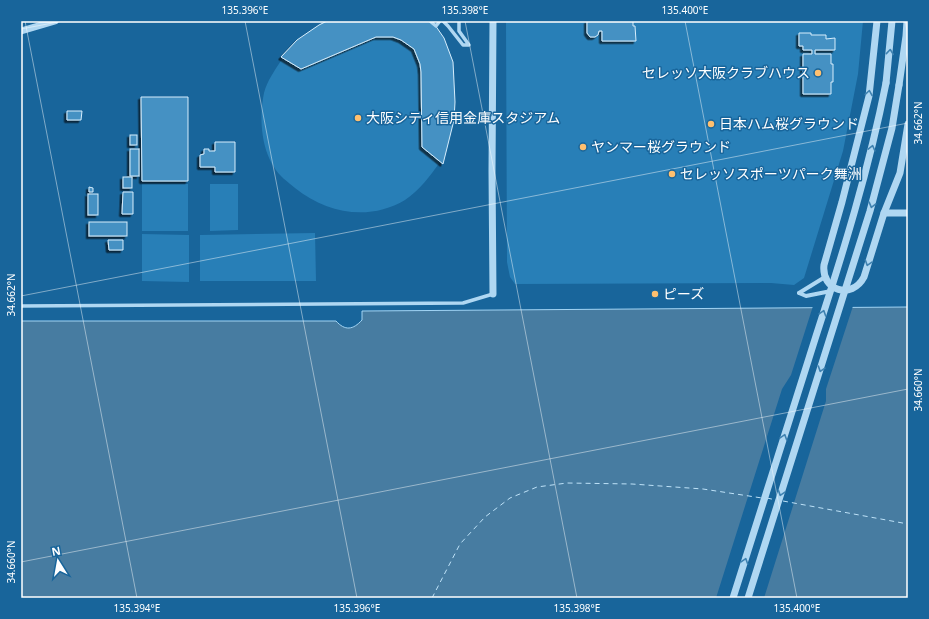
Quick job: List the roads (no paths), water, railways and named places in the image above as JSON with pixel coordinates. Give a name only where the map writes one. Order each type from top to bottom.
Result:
[{"type":"street","points":[[21,31],[55,21]]},
{"type":"street","points":[[430,21],[436,26],[441,21],[448,26],[462,45],[469,45],[459,31],[459,21]]},
{"type":"street","points":[[21,306],[463,303],[493,294],[493,21]]},
{"type":"street","points":[[838,290],[829,284],[825,277],[824,266],[869,96],[878,21]]},
{"type":"street","points":[[733,598],[841,256],[868,163],[879,120],[886,83],[892,21]]},
{"type":"street","points":[[748,598],[870,211],[892,128],[906,36],[906,21]]},
{"type":"street","points":[[825,277],[799,293],[806,296],[838,290],[851,290],[862,281],[884,213],[900,173],[908,124]]},
{"type":"street","points":[[884,213],[908,213]]},
{"type":"place","name":"セレッソ大阪クラブハウス","points":[[818,73]]},
{"type":"place","name":"大阪シティ信用金庫スタジアム","points":[[358,118]]},
{"type":"place","name":"日本ハム桜グラウンド","points":[[711,124]]},
{"type":"place","name":"ヤンマー桜グラウンド","points":[[583,147]]},
{"type":"place","name":"セレッソスポーツパーク舞洲","points":[[672,174]]},
{"type":"place","name":"ピーズ","points":[[655,294]]}]
